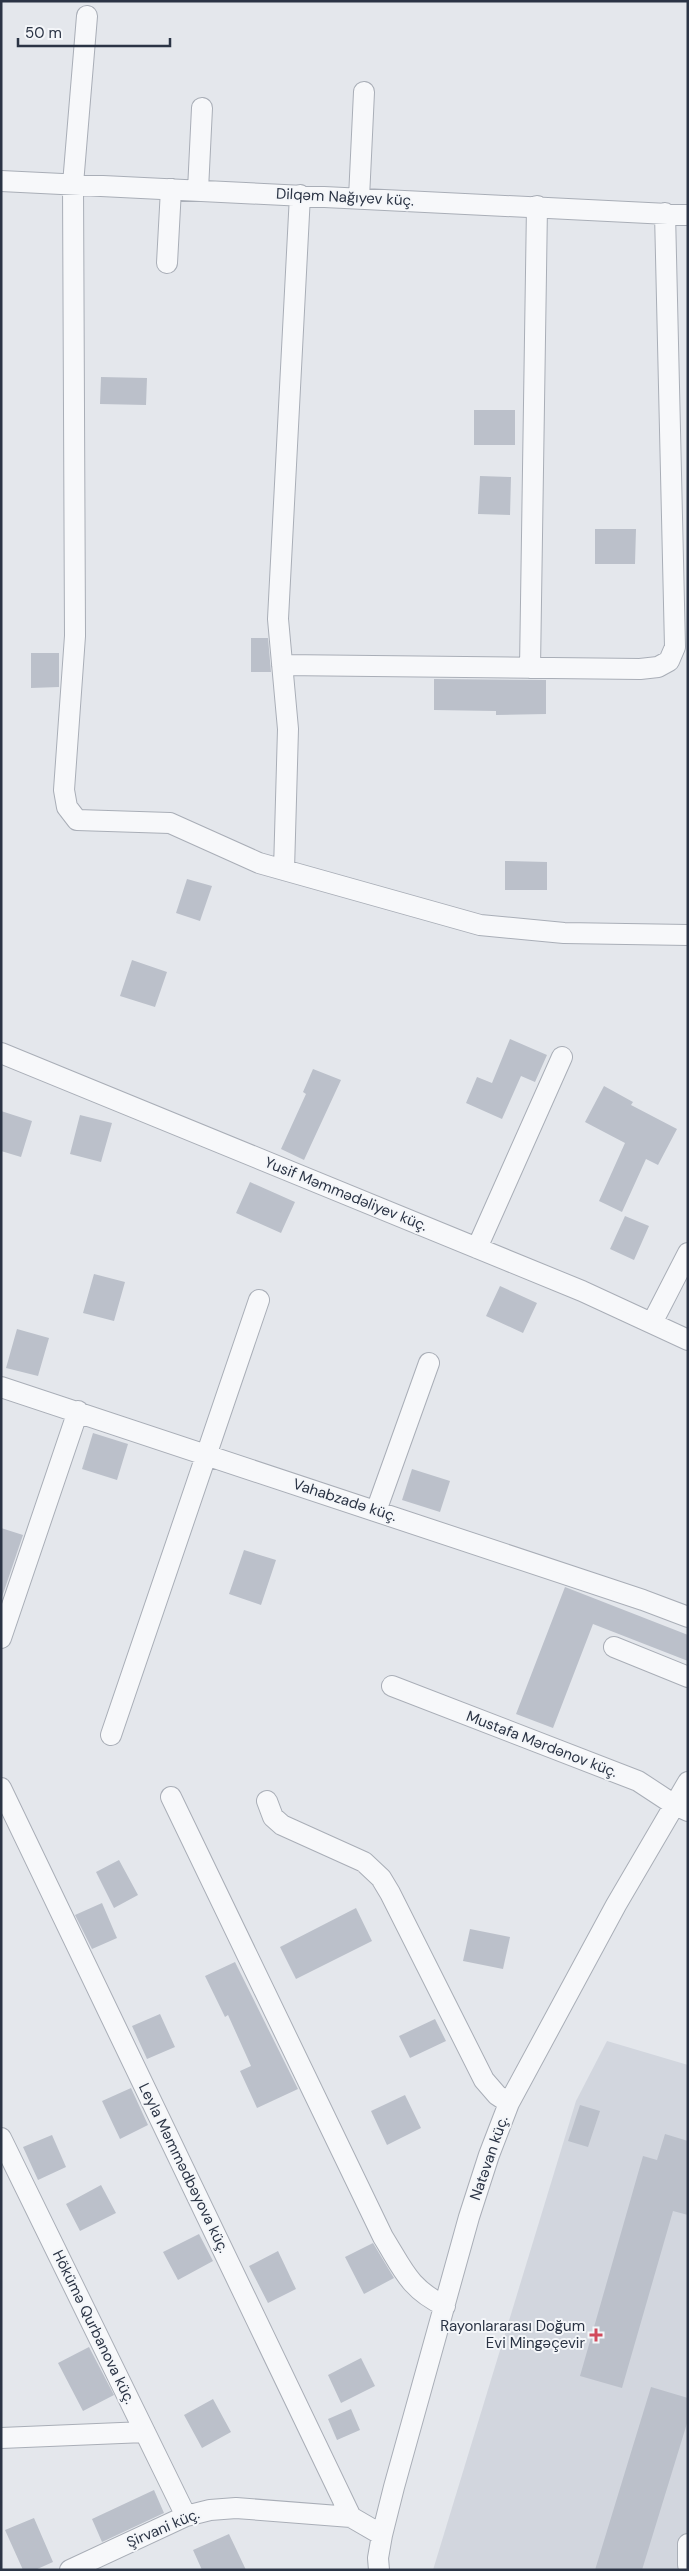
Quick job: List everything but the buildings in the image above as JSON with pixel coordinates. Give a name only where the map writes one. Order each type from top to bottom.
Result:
[{"type":"street","points":[[87,16],[73,184],[76,636],[64,790],[67,807],[77,820],[170,823],[259,863],[480,925],[564,933],[688,935]]},
{"type":"street","points":[[359,198],[364,92]]},
{"type":"street","points":[[198,190],[202,108]]},
{"type":"street","name":"Dilqəm Nağıyev küç.","points":[[1,181],[538,206],[688,215]]},
{"type":"street","points":[[167,263],[171,189]]},
{"type":"street","points":[[284,870],[288,730],[278,619],[300,195]]},
{"type":"street","points":[[530,668],[538,206]]},
{"type":"street","points":[[282,665],[640,669],[658,667],[669,661],[675,647],[665,213]]},
{"type":"street","name":"Yusif Məmmədəliyev küç.","points":[[1,1054],[582,1291],[688,1340]]},
{"type":"street","points":[[477,1248],[562,1057]]},
{"type":"street","points":[[652,1323],[688,1253]]},
{"type":"street","points":[[111,1734],[259,1300]]},
{"type":"street","points":[[376,1511],[429,1363]]},
{"type":"street","name":"Vahabzadə küç.","points":[[1,1387],[207,1454],[688,1617]]},
{"type":"street","points":[[1,1638],[78,1411]]},
{"type":"street","points":[[614,1647],[688,1677]]},
{"type":"street","name":"Mustafa Mərdənov küç.","points":[[392,1686],[638,1781],[681,1808]]},
{"type":"street","name":"Natəvan küç.","points":[[379,2570],[378,2558],[382,2535],[488,2155],[509,2103],[681,1808],[688,1782]]},
{"type":"street","name":"Leyla Məmmədbəyova küç.","points":[[1,1788],[351,2517]]},
{"type":"street","points":[[171,1797],[383,2237],[410,2280],[425,2297],[445,2306]]},
{"type":"street","points":[[267,1801],[273,1818],[282,1825],[364,1862],[381,1878],[484,2080],[496,2095],[509,2103]]},
{"type":"street","name":"Hökümə Qurbanova küç.","points":[[1,2138],[186,2516]]},
{"type":"street","points":[[1,2438],[145,2432]]},
{"type":"street","name":"Şirvani küç.","points":[[70,2570],[186,2516],[210,2510],[236,2508],[351,2517]]},
{"type":"street","points":[[351,2517],[382,2535]]},
{"type":"street","points":[[688,2544],[688,2565]]},
{"type":"shaded area","name":"Rayonlararası Doğum Evi Mingəçevir","points":[[607,2041],[688,2065],[688,2570],[433,2570],[576,2101]]},
{"type":"place","name":"Rayonlararası Doğum Evi Mingəçevir","points":[[596,2335]]}]
